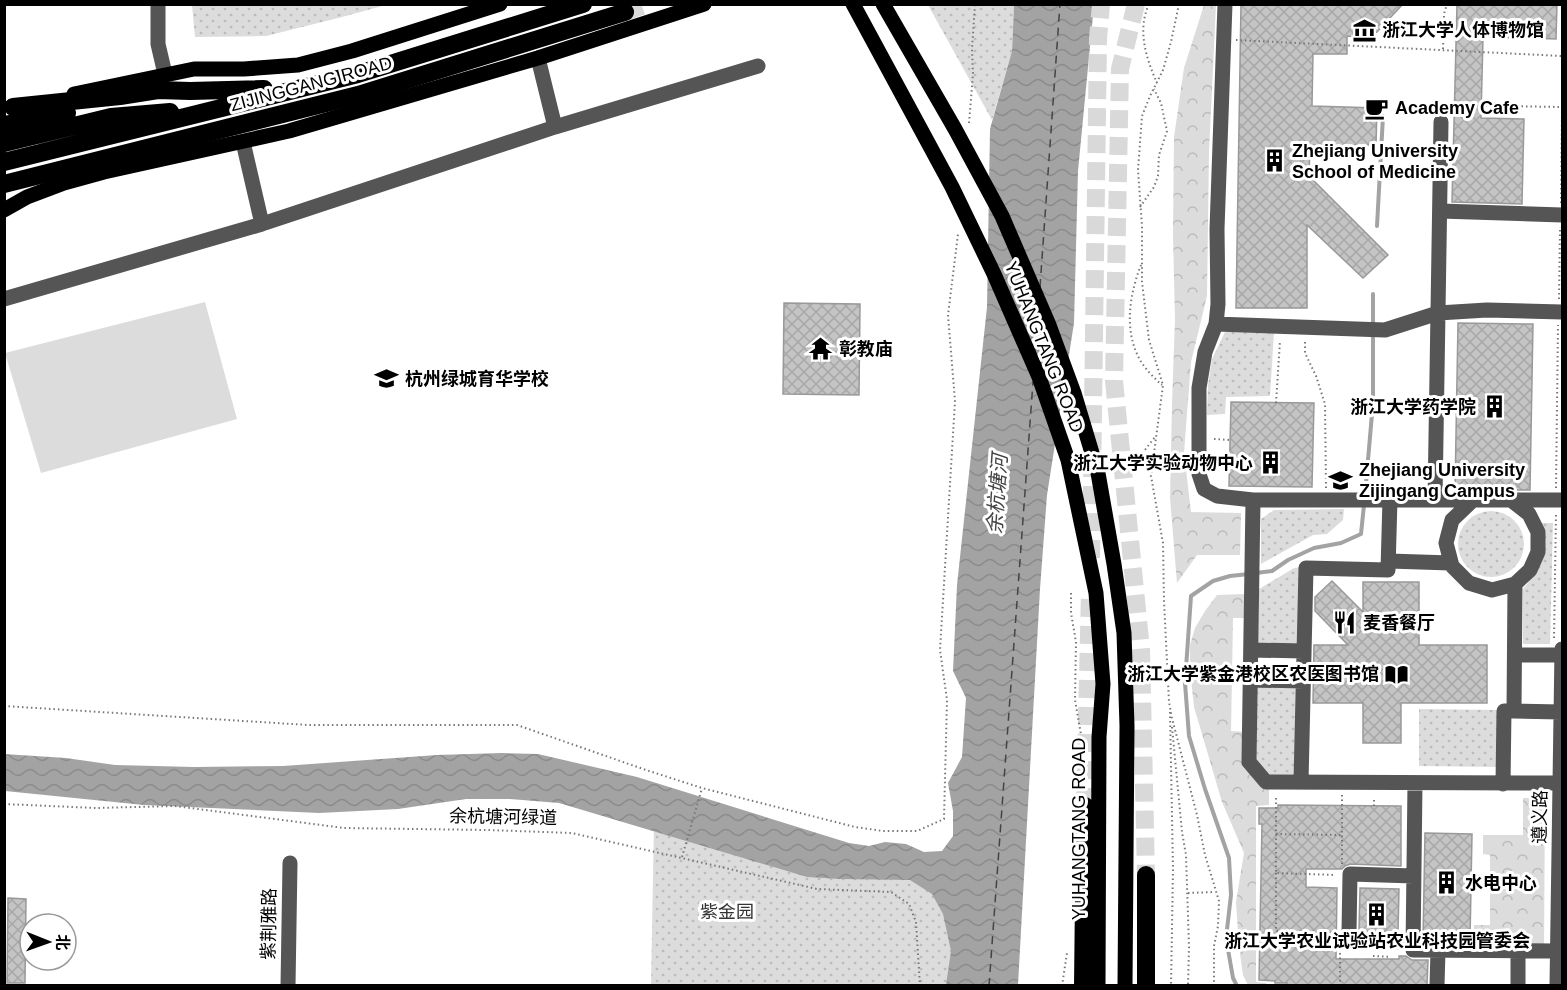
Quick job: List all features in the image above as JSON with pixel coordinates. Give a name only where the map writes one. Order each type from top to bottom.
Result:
[{"type":"highway","name":"ZIJINGGANG ROAD","points":[[4,162],[358,74],[583,4]]},
{"type":"highway","name":"ZIJINGGANG ROAD","points":[[4,184],[358,95],[624,12]]},
{"type":"highway","points":[[9,108],[158,90],[302,88]]},
{"type":"highway","points":[[4,125],[190,91]]},
{"type":"highway","points":[[4,143],[111,117],[228,106]]},
{"type":"highway","points":[[4,191],[42,175]]},
{"type":"highway","points":[[1082,802],[1083,986]]},
{"type":"highway","points":[[1146,875],[1146,986]]},
{"type":"main road","points":[[9,108],[194,69],[244,69],[298,65],[352,51],[500,4]]},
{"type":"main road","points":[[4,210],[27,197],[63,183],[289,131],[538,58],[704,4]]},
{"type":"main road","name":"YUHANGTANG ROAD","points":[[853,4],[952,187],[994,274],[1039,377],[1068,460],[1096,593],[1103,684],[1099,737],[1098,986]]},
{"type":"main road","name":"YUHANGTANG ROAD","points":[[883,4],[962,130],[1002,216],[1049,325],[1074,393],[1098,473],[1124,633],[1128,726],[1125,986]]},
{"type":"street","points":[[158,4],[158,44],[165,74]]},
{"type":"street","points":[[1225,4],[1217,229],[1218,304],[1216,324],[1205,352],[1199,388],[1199,474],[1204,489],[1217,496],[1253,500],[1559,500]]},
{"type":"street","points":[[538,58],[555,127]]},
{"type":"street","points":[[4,299],[262,224],[555,127],[758,66]]},
{"type":"street","points":[[1435,500],[1442,122]]},
{"type":"street","points":[[243,142],[262,224]]},
{"type":"street","points":[[1440,211],[1562,215]]},
{"type":"street","points":[[1216,324],[1385,330],[1438,313],[1487,310],[1561,312]]},
{"type":"street","points":[[1301,782],[1306,568],[1388,570],[1384,499]]},
{"type":"street","points":[[1253,500],[1248,762],[1266,782],[1560,783]]},
{"type":"street","points":[[1473,500],[1452,520],[1446,543],[1452,566],[1469,583],[1492,590],[1515,584],[1530,570],[1538,552],[1538,532],[1529,514],[1511,500]]},
{"type":"street","points":[[1389,561],[1451,563]]},
{"type":"street","points":[[1514,711],[1515,584]]},
{"type":"street","points":[[1251,650],[1304,651]]},
{"type":"street","points":[[1515,654],[1559,653]]},
{"type":"street","name":"遵义路","points":[[1557,986],[1562,757],[1559,653]]},
{"type":"street","points":[[1250,680],[1304,681]]},
{"type":"street","points":[[1503,783],[1504,711],[1561,712]]},
{"type":"street","points":[[1415,783],[1413,950],[1557,951]]},
{"type":"street","name":"紫荆雅路","points":[[288,986],[290,863]]},
{"type":"street","points":[[1413,942],[1349,941],[1345,932],[1350,874],[1414,876]]},
{"type":"street","points":[[1437,986],[1438,950]]},
{"type":"street","points":[[1518,951],[1518,986]]},
{"type":"path","points":[[962,130],[973,74],[975,4]]},
{"type":"path","points":[[1149,4],[1144,15],[1143,26],[1145,49],[1149,66],[1157,83]]},
{"type":"path","points":[[1171,986],[1173,869],[1163,543],[1151,476],[1163,385],[1149,340],[1142,282],[1138,170],[1142,116],[1164,69],[1179,4]]},
{"type":"path","points":[[1443,50],[1444,14],[1447,4]]},
{"type":"path","points":[[1224,39],[1563,56]]},
{"type":"path","points":[[1140,207],[1154,188],[1158,176],[1159,155],[1167,131],[1161,103],[1154,89]]},
{"type":"path","points":[[1442,122],[1441,105],[1563,108],[1559,653]]},
{"type":"path","points":[[4,706],[308,725],[518,725],[702,788],[855,827],[884,831],[917,831],[944,819],[946,700],[940,650],[955,400],[948,315],[958,232]]},
{"type":"path","points":[[1142,262],[1133,283],[1129,307],[1132,336],[1138,356],[1151,375],[1163,385]]},
{"type":"path","points":[[1276,403],[1281,326]]},
{"type":"path","points":[[1305,327],[1305,353],[1317,376],[1325,404],[1326,484],[1331,499]]},
{"type":"path","points":[[1134,464],[1156,434]]},
{"type":"path","points":[[1199,439],[1230,440]]},
{"type":"path","points":[[1071,593],[1071,613],[1076,642],[1075,700],[1083,746],[1082,802]]},
{"type":"path","points":[[1169,702],[1205,855],[1219,901],[1214,946],[1214,986]]},
{"type":"path","points":[[1172,718],[1186,855],[1188,986]]},
{"type":"path","points":[[1342,783],[1342,870]]},
{"type":"path","points":[[682,858],[702,788]]},
{"type":"path","points":[[1276,798],[1276,931],[1345,932],[1340,986]]},
{"type":"path","name":"余杭塘河绿道","points":[[4,804],[96,808],[175,806],[344,828],[572,833],[817,889],[891,892],[909,904],[916,922],[920,986]]},
{"type":"path","points":[[1276,834],[1342,835]]},
{"type":"path","points":[[1276,873],[1342,875]]},
{"type":"path","points":[[1188,893],[1216,892]]},
{"type":"path","points":[[1062,986],[1067,954]]},
{"type":"green space","points":[[192,4],[386,5],[266,36],[195,37]]},
{"type":"green space","points":[[928,5],[1014,5],[1012,51],[992,120]]},
{"type":"green space","points":[[1204,5],[1216,5],[1209,152],[1207,296],[1191,362],[1184,453],[1191,512],[1241,513],[1240,555],[1197,555],[1177,583],[1170,498],[1175,319],[1174,137],[1184,68]]},
{"type":"green space","points":[[205,302],[237,419],[41,473],[5,353]]},
{"type":"green space","points":[[1225,332],[1274,332],[1270,396],[1226,397],[1225,414],[1207,415],[1212,359]]},
{"type":"green space","points":[[1344,509],[1343,520],[1327,534],[1313,535],[1261,564],[1261,519],[1274,510]]},
{"type":"green space","points":[[1491,511],[1504,514],[1514,521],[1521,531],[1524,544],[1521,557],[1514,567],[1504,574],[1491,577],[1478,574],[1468,567],[1461,557],[1458,544],[1461,531],[1468,521],[1478,514]]},
{"type":"green space","points":[[1540,523],[1553,523],[1550,644],[1523,644],[1523,589],[1537,572]]},
{"type":"green space","points":[[1302,567],[1300,644],[1258,644],[1259,589],[1294,568]]},
{"type":"green space","points":[[1245,594],[1244,618],[1233,618],[1231,731],[1245,732],[1269,788],[1269,805],[1256,806],[1256,982],[1267,985],[1248,985],[1243,975],[1236,902],[1244,853],[1222,802],[1194,707],[1190,670],[1190,645],[1195,628],[1205,611],[1217,595]]},
{"type":"green space","points":[[1257,686],[1299,687],[1297,777],[1268,776],[1256,763]]},
{"type":"green space","points":[[1419,709],[1497,710],[1497,767],[1419,766]]},
{"type":"green space","points":[[1523,798],[1545,798],[1544,948],[1474,947],[1474,925],[1490,925],[1490,855],[1483,854],[1483,835],[1523,835]]},
{"type":"green space","name":"紫金园","points":[[654,822],[918,874],[966,905],[960,985],[651,986]]},
{"type":"water","name":"余杭塘河","points":[[1014,5],[1094,5],[1078,171],[1074,323],[1047,495],[1018,985],[946,985],[951,951],[943,914],[932,894],[910,880],[807,877],[559,803],[510,799],[466,799],[398,809],[319,813],[144,805],[5,791],[4,754],[66,758],[115,765],[194,767],[283,766],[437,755],[538,754],[637,777],[849,843],[869,846],[885,842],[906,844],[924,852],[942,851],[953,836],[953,811],[948,783],[962,757],[966,698],[953,671],[957,585],[987,307],[990,129],[1012,51]]},
{"type":"building","name":"Zhejiang University School of Medicine","points":[[1241,4],[1403,4],[1377,32],[1368,38],[1347,36],[1347,54],[1313,54],[1312,106],[1377,108],[1376,145],[1310,145],[1309,176],[1388,255],[1363,278],[1307,225],[1307,308],[1236,308]]},
{"type":"building","name":"Zhejiang University School of Medicine","points":[[1457,4],[1557,4],[1556,39],[1483,37],[1481,118],[1524,119],[1522,204],[1452,202]]},
{"type":"building","name":"彰教庙","points":[[784,303],[860,304],[859,395],[783,394]]},
{"type":"building","name":"浙江大学药学院","points":[[1458,323],[1533,324],[1530,490],[1455,490]]},
{"type":"building","name":"浙江大学实验动物中心","points":[[1231,402],[1314,403],[1312,487],[1229,486]]},
{"type":"building","name":"浙江大学紫金港校区农医图书馆","points":[[1332,581],[1363,612],[1363,582],[1419,582],[1419,645],[1487,645],[1487,703],[1401,703],[1401,743],[1363,743],[1363,703],[1313,703],[1314,645],[1348,645],[1315,611],[1315,597]]},
{"type":"building","points":[[1278,805],[1401,806],[1401,866],[1350,864],[1342,869],[1306,869],[1306,887],[1337,888],[1336,959],[1399,959],[1399,956],[1406,956],[1412,960],[1428,960],[1427,986],[1287,986],[1287,983],[1259,980],[1262,824],[1259,824],[1259,808],[1278,808]]},
{"type":"building","name":"水电中心","points":[[1425,833],[1472,834],[1470,940],[1423,940]]},
{"type":"building","name":"浙江大学农业试验站农业科技园管委会","points":[[1360,888],[1399,889],[1398,932],[1359,931]]},
{"type":"building","points":[[8,898],[26,899],[26,912],[18,912],[18,972],[25,972],[25,983],[7,983]]},
{"type":"waterway","points":[[1377,226],[1383,116]]},
{"type":"waterway","points":[[1373,294],[1373,327]]},
{"type":"waterway","points":[[1365,495],[1373,402],[1373,335]]},
{"type":"waterway","points":[[1256,573],[1272,571],[1288,560],[1314,548],[1341,543],[1361,534],[1364,505]]},
{"type":"waterway","points":[[1237,986],[1233,978],[1226,938],[1231,895],[1229,858],[1189,736],[1185,683],[1191,596],[1213,581],[1249,574]]},
{"type":"ferry route","points":[[1040,287],[1060,4]]},
{"type":"ferry route","points":[[1035,350],[1038,316]]},
{"type":"ferry route","points":[[989,986],[1033,382]]},
{"type":"tunnel","points":[[625,12],[647,4]]},
{"type":"tunnel","points":[[1091,558],[1098,39],[1101,4]]},
{"type":"tunnel","points":[[1136,4],[1120,69],[1114,381],[1141,650],[1146,875]]},
{"type":"tunnel","points":[[1085,806],[1090,591]]},
{"type":"place","name":"浙江大学人体博物馆","points":[[1364,30]]},
{"type":"place","name":"Academy Cafe","points":[[1377,108]]},
{"type":"place","name":"Zhejiang University School of Medicine","points":[[1274,161]]},
{"type":"place","name":"彰教庙","points":[[821,349]]},
{"type":"place","name":"杭州绿城育华学校","points":[[387,379]]},
{"type":"place","name":"浙江大学药学院","points":[[1494,407]]},
{"type":"place","name":"浙江大学实验动物中心","points":[[1271,463]]},
{"type":"place","name":"Zhejiang University Zijingang Campus","points":[[1341,480]]},
{"type":"place","name":"麦香餐厅","points":[[1345,623]]},
{"type":"place","name":"浙江大学紫金港校区农医图书馆","points":[[1397,674]]},
{"type":"place","name":"水电中心","points":[[1447,883]]},
{"type":"place","name":"浙江大学农业试验站农业科技园管委会","points":[[1377,915]]}]
